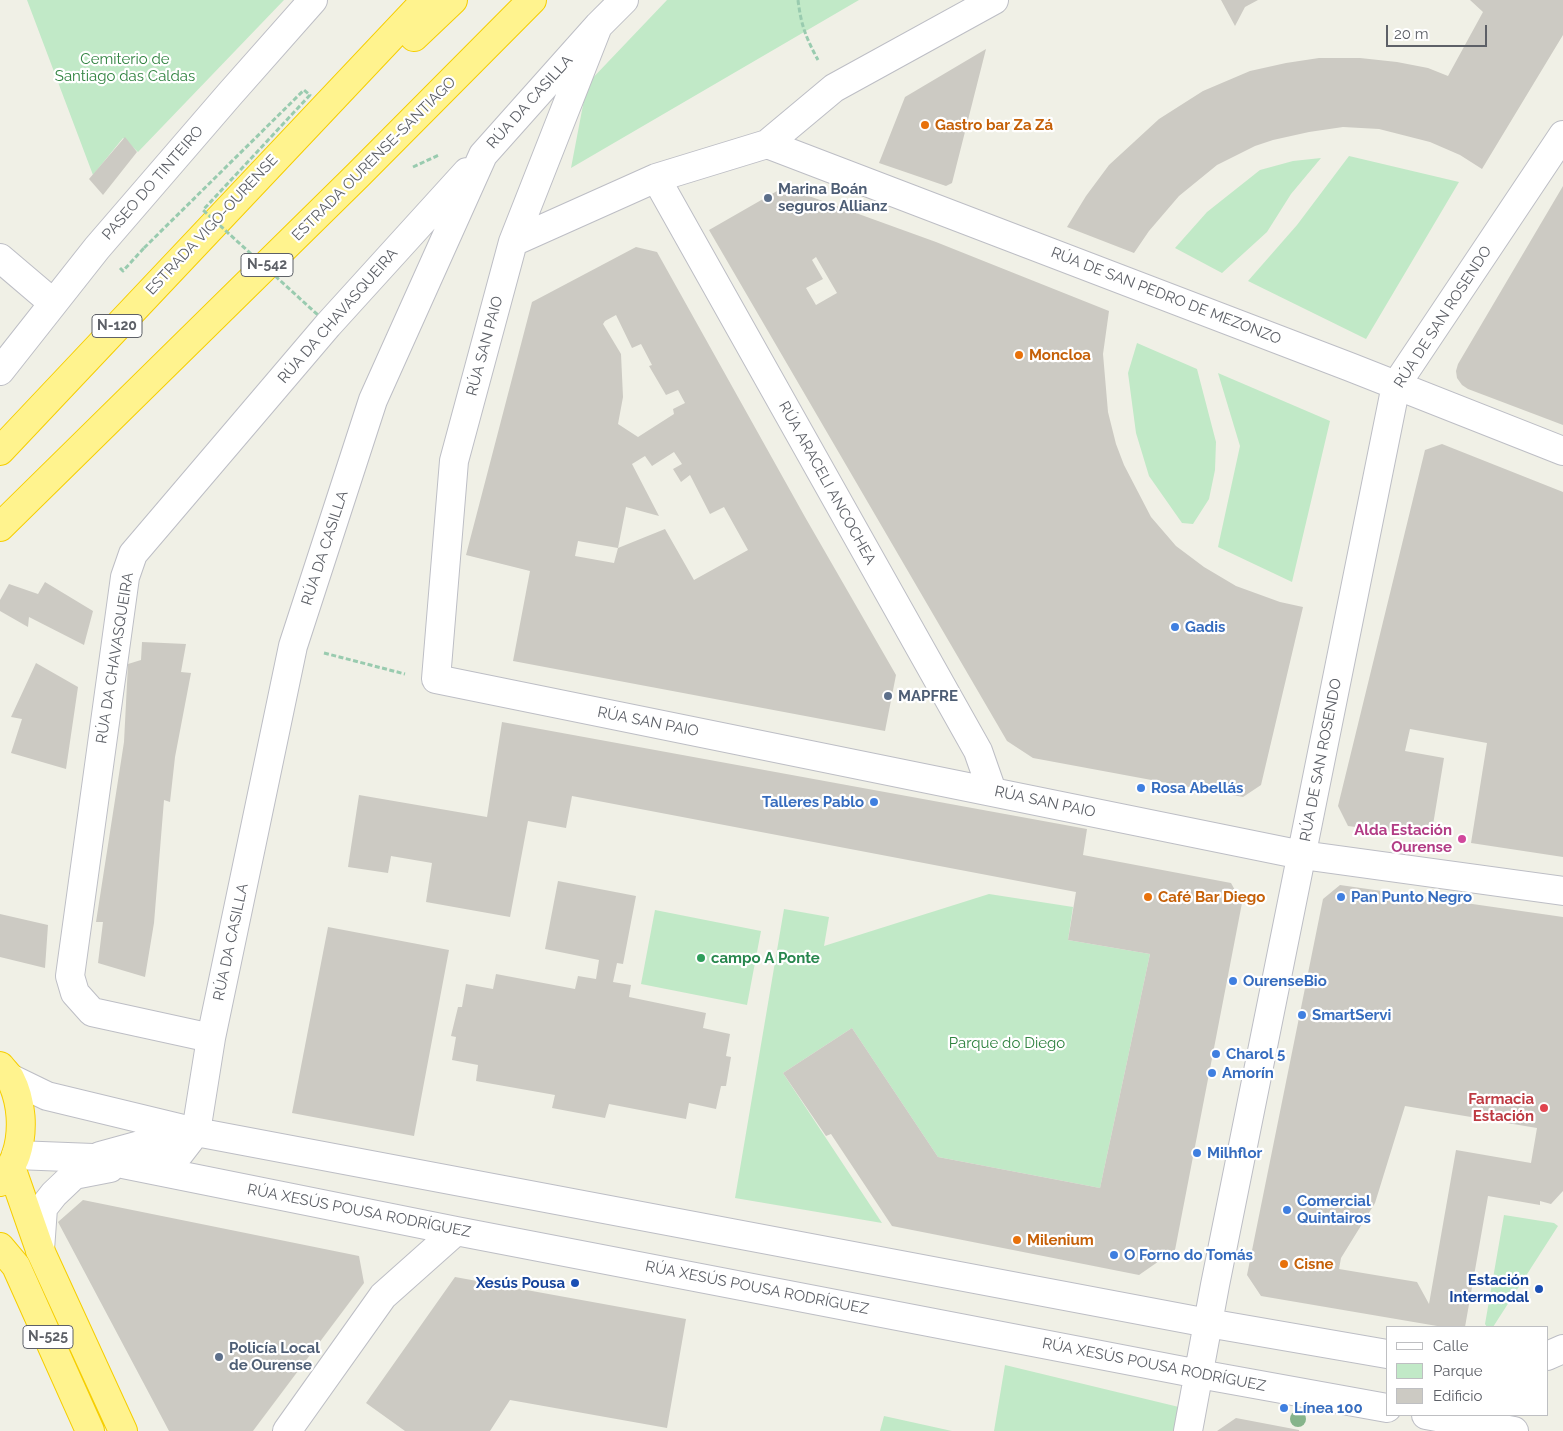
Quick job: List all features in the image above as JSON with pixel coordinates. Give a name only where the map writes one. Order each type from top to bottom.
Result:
[{"type":"highway","name":"ESTRADA VIGO-OURENSE","points":[[0,451],[426,0]]},
{"type":"highway","points":[[234,202],[453,0]]},
{"type":"highway","name":"ESTRADA OURENSE-SANTIAGO","points":[[0,527],[358,175],[532,0]]},
{"type":"highway","points":[[5,1072],[19,1103],[21,1129],[9,1168]]},
{"type":"highway","name":"N-525","points":[[9,1168],[40,1250],[123,1431]]},
{"type":"highway","name":"N-525","points":[[0,1247],[16,1266],[90,1431]]},
{"type":"street","name":"PASEO DO TINTEIRO","points":[[0,371],[97,248],[313,0]]},
{"type":"street","name":"RÚA SAN PAIO","points":[[624,0],[598,26],[513,242],[454,461],[436,679],[1302,854],[1563,891]]},
{"type":"street","points":[[513,242],[656,178],[767,144],[834,88],[994,0]]},
{"type":"street","name":"RÚA DA CASILLA","points":[[196,1132],[210,1038],[293,646],[373,400],[483,155],[598,26]]},
{"type":"street","name":"RÚA DE SAN ROSENDO","points":[[1188,1431],[1396,385],[1563,135]]},
{"type":"street","name":"RÚA DE SAN PEDRO DE MEZONZO","points":[[767,144],[1563,451]]},
{"type":"street","name":"RÚA DA CHAVASQUEIRA","points":[[210,1038],[92,1012],[75,994],[70,976],[125,577],[133,554],[328,325],[483,155]]},
{"type":"street","name":"RÚA ARACELI ANCOCHEA","points":[[656,178],[978,751],[992,791]]},
{"type":"street","points":[[0,258],[54,303]]},
{"type":"street","points":[[5,1072],[47,1096],[196,1132],[1208,1323],[1386,1354]]},
{"type":"street","name":"RÚA XESÚS POUSA RODRÍGUEZ","points":[[9,1168],[93,1158],[140,1146],[178,1154],[196,1132]]},
{"type":"street","name":"RÚA XESÚS POUSA RODRÍGUEZ","points":[[93,1158],[456,1231],[1199,1374],[1386,1408]]},
{"type":"street","name":"RÚA XESÚS POUSA RODRÍGUEZ","points":[[40,1250],[43,1208],[54,1194],[74,1176],[127,1165]]},
{"type":"street","points":[[287,1431],[383,1296],[456,1231]]},
{"type":"street","points":[[1548,1356],[1563,1349]]},
{"type":"street","points":[[1432,1416],[1514,1431]]},
{"type":"path","points":[[798,0],[801,23],[809,44],[834,88]]},
{"type":"path","points":[[144,248],[304,90],[310,95],[203,210],[319,316]]},
{"type":"path","points":[[293,646],[404,674]]},
{"type":"green space","name":"Cemiterio de Santiago das Caldas","points":[[27,0],[284,0],[138,152],[123,138],[93,175]]},
{"type":"green space","points":[[667,0],[859,0],[571,168],[587,84]]},
{"type":"green space","points":[[1349,156],[1459,182],[1366,339],[1248,281],[1297,225]]},
{"type":"green space","points":[[1321,158],[1291,194],[1267,232],[1222,273],[1175,248],[1207,212],[1260,170],[1293,161]]},
{"type":"green space","points":[[1137,343],[1197,369],[1216,442],[1215,470],[1209,499],[1193,524],[1182,523],[1149,476],[1136,433],[1128,373]]},
{"type":"green space","points":[[1218,373],[1330,421],[1292,582],[1218,547],[1240,446]]},
{"type":"green space","name":"Parque do Diego","points":[[989,894],[1073,907],[1068,940],[1150,954],[1100,1188],[938,1157],[852,1028],[783,1073],[882,1223],[735,1198],[784,909],[829,917],[824,946]]},
{"type":"green space","name":"campo A Ponte","points":[[655,910],[761,931],[747,1005],[641,984]]},
{"type":"green space","points":[[1504,1215],[1554,1223],[1558,1226],[1494,1326],[1486,1326],[1485,1324]]},
{"type":"green space","points":[[1005,1365],[1183,1408],[1178,1431],[994,1431]]},
{"type":"green space","points":[[884,1416],[952,1431],[880,1431]]},
{"type":"building","points":[[1221,0],[1258,0],[1245,7],[1235,26]]},
{"type":"building","points":[[1470,0],[1563,0],[1563,35],[1482,169],[1460,155],[1430,142],[1379,129],[1343,127],[1273,140],[1255,146],[1217,165],[1179,196],[1149,231],[1134,253],[1067,227],[1086,196],[1109,165],[1159,119],[1203,91],[1250,71],[1319,58],[1360,58],[1428,68],[1448,76],[1483,12]]},
{"type":"building","points":[[986,49],[952,183],[946,186],[879,163],[905,97]]},
{"type":"building","points":[[125,137],[137,152],[103,195],[89,179]]},
{"type":"building","points":[[1563,186],[1563,425],[1468,389],[1457,378],[1456,371],[1458,364]]},
{"type":"building","points":[[784,187],[936,242],[1109,311],[1103,354],[1108,412],[1116,444],[1124,465],[1151,517],[1176,546],[1204,567],[1236,586],[1280,602],[1303,607],[1261,785],[1243,797],[1033,758],[1007,741],[709,230]],"holes":[[[816,257],[837,293],[816,305],[806,288],[823,279],[812,260]]]},
{"type":"building","points":[[636,247],[657,252],[805,517],[896,675],[885,731],[513,661],[530,571],[466,555],[532,302]],"holes":[[[616,315],[632,348],[641,344],[652,365],[649,366],[666,395],[678,390],[685,403],[673,409],[674,414],[638,437],[618,424],[623,397],[621,354],[603,324]],[[674,452],[682,464],[673,469],[681,482],[690,475],[710,514],[724,507],[748,550],[694,580],[665,529],[618,548],[626,507],[659,516],[632,464],[645,456],[652,466]],[[578,541],[618,548],[614,563],[575,556]]]},
{"type":"building","points":[[1442,444],[1563,492],[1563,857],[1471,843],[1487,743],[1410,729],[1405,751],[1444,758],[1431,837],[1348,826],[1338,806],[1425,450]]},
{"type":"building","points":[[45,582],[93,611],[84,645],[29,617],[28,627],[0,611],[0,600],[9,584],[38,594]]},
{"type":"building","points":[[142,642],[186,644],[181,672],[191,673],[175,757],[170,802],[164,800],[154,923],[145,977],[98,963],[103,922],[96,922],[124,742],[128,664],[141,660]]},
{"type":"building","points":[[36,663],[78,687],[66,769],[11,753],[22,719],[11,717]]},
{"type":"building","points":[[502,722],[1087,829],[1083,855],[1231,883],[1242,903],[1175,1250],[1139,1275],[892,1226],[831,1134],[826,1136],[783,1073],[852,1028],[938,1157],[1100,1188],[1150,954],[1068,940],[1076,892],[572,796],[566,828],[528,821],[510,917],[426,902],[432,863],[391,856],[388,873],[348,867],[359,795],[487,817]]},
{"type":"building","points":[[558,881],[636,896],[623,964],[617,963],[613,982],[631,985],[629,997],[706,1013],[703,1028],[730,1034],[726,1056],[731,1057],[726,1086],[721,1086],[716,1109],[689,1103],[686,1119],[609,1104],[605,1118],[552,1108],[555,1095],[476,1081],[478,1065],[452,1060],[456,1037],[451,1036],[458,1007],[462,1007],[466,984],[493,989],[496,974],[575,989],[578,976],[596,979],[599,960],[545,949]]},
{"type":"building","points":[[1340,885],[1563,917],[1563,1191],[1551,1204],[1540,1201],[1540,1205],[1488,1196],[1465,1326],[1437,1326],[1261,1296],[1247,1275],[1323,899]],"holes":[[[1405,1106],[1537,1128],[1531,1163],[1456,1150],[1429,1304],[1417,1282],[1339,1269],[1341,1258],[1375,1203]]]},
{"type":"building","points":[[0,914],[48,925],[45,968],[0,957]]},
{"type":"building","points":[[328,927],[449,950],[414,1136],[292,1113]]},
{"type":"building","name":"Policía Local de Ourense","points":[[83,1200],[359,1256],[364,1283],[253,1431],[169,1431],[58,1222]]},
{"type":"building","points":[[455,1277],[686,1319],[667,1428],[510,1400],[490,1431],[405,1431],[366,1403]]},
{"type":"building","points":[[1236,1418],[1299,1430],[1299,1431],[1217,1431]]},
{"type":"place","name":"Gastro bar Za Zá","points":[[925,125]]},
{"type":"place","name":"Marina Boán seguros Allianz","points":[[768,198]]},
{"type":"place","name":"Moncloa","points":[[1019,355]]},
{"type":"place","name":"Gadis","points":[[1175,627]]},
{"type":"place","name":"MAPFRE","points":[[888,696]]},
{"type":"place","name":"Rosa Abellás","points":[[1141,788]]},
{"type":"place","name":"Talleres Pablo","points":[[874,802]]},
{"type":"place","name":"Alda Estación Ourense","points":[[1462,839]]},
{"type":"place","name":"Café Bar Diego","points":[[1148,897]]},
{"type":"place","name":"Pan Punto Negro","points":[[1341,897]]},
{"type":"place","name":"campo A Ponte","points":[[701,958]]},
{"type":"place","name":"OurenseBio","points":[[1233,981]]},
{"type":"place","name":"SmartServi","points":[[1302,1015]]},
{"type":"place","name":"Charol 5","points":[[1216,1054]]},
{"type":"place","name":"Amorín","points":[[1212,1073]]},
{"type":"place","name":"Farmacia Estación","points":[[1544,1108]]},
{"type":"place","name":"Milhflor","points":[[1197,1153]]},
{"type":"place","name":"Comercial Quintairos","points":[[1287,1210]]},
{"type":"place","name":"Milenium","points":[[1017,1240]]},
{"type":"place","name":"O Forno do Tomás","points":[[1114,1255]]},
{"type":"place","name":"Cisne","points":[[1284,1264]]},
{"type":"place","name":"Xesús Pousa","points":[[575,1283]]},
{"type":"place","name":"Estación Intermodal","points":[[1539,1289]]},
{"type":"place","name":"Policía Local de Ourense","points":[[219,1357]]},
{"type":"place","name":"Línea 100","points":[[1284,1408]]}]
